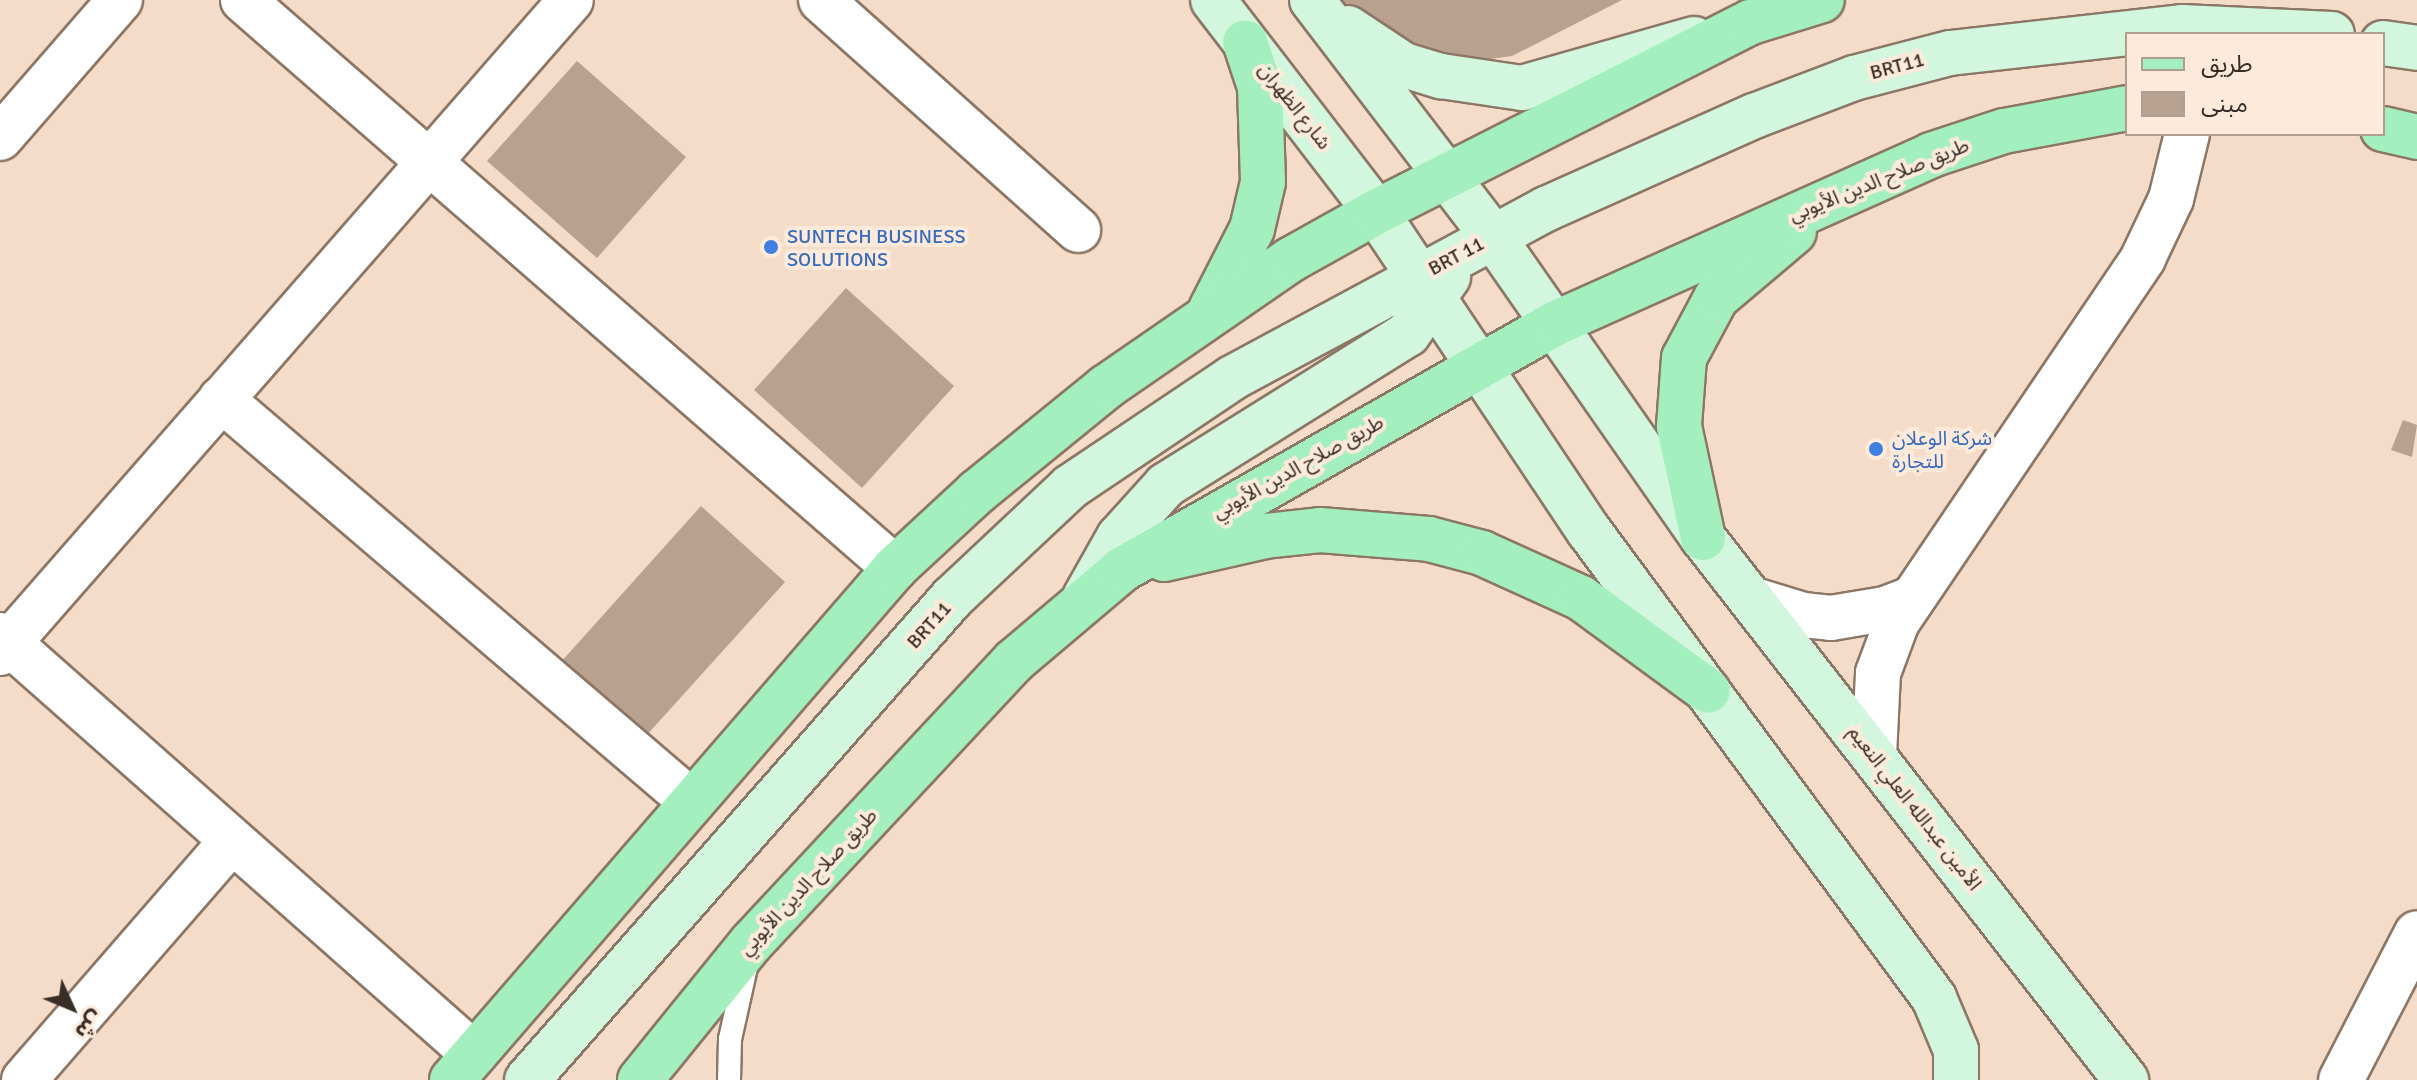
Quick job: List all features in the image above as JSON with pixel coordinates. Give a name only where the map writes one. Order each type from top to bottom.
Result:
[{"type":"main road","name":"شارع الظهران","points":[[1213,0],[1376,212],[1436,278],[1477,368],[1708,691],[1934,998],[1948,1022],[1956,1080]]},
{"type":"main road","points":[[1316,4],[1404,65],[1441,76],[1522,88],[1562,81],[1822,0]]},
{"type":"main road","name":"الأمين عبدالله العلي النعيم","points":[[1316,4],[1493,237],[1703,538],[2126,1080]]},
{"type":"main road","points":[[463,1067],[895,568],[1030,447],[1208,314],[1376,212],[1751,22]]},
{"type":"main road","name":"BRT11","points":[[2137,32],[2182,27],[2289,32]]},
{"type":"main road","name":"BRT11","points":[[1493,237],[1754,116],[1854,78],[1950,53],[2125,33]]},
{"type":"main road","points":[[1208,314],[1252,229],[1263,182],[1260,87],[1245,42]]},
{"type":"main road","points":[[2385,43],[2417,48]]},
{"type":"main road","name":"طريق صلاح الدين الأيوبي","points":[[640,1080],[751,943],[1014,661],[1085,597],[1123,569],[1554,324],[1846,191],[2004,131],[2125,108]]},
{"type":"main road","points":[[2385,129],[2417,137]]},
{"type":"main road","points":[[1085,597],[1119,537],[1166,485],[1390,347],[1436,278],[1456,203],[1449,177]]},
{"type":"main road","points":[[1703,538],[1679,426],[1680,380],[1697,326],[1742,274],[1846,191]]},
{"type":"main road","name":"BRT 11","points":[[1436,278],[1493,237]]},
{"type":"main road","name":"BRT11","points":[[527,1080],[952,598],[1070,487],[1232,378],[1436,278]]},
{"type":"main road","points":[[1123,569],[1279,534],[1374,532],[1429,539],[1494,558],[1581,598],[1708,691]]},
{"type":"street","points":[[0,138],[120,0]]},
{"type":"street","points":[[243,0],[895,568]]},
{"type":"street","points":[[463,1067],[232,841],[3,644],[571,0]]},
{"type":"street","points":[[821,0],[1078,230]]},
{"type":"street","points":[[1874,755],[1878,673],[1911,599],[2143,258],[2171,199],[2187,136]]},
{"type":"street","points":[[221,399],[692,802]]},
{"type":"street","points":[[1751,599],[1803,615],[1831,618],[1885,609],[1911,599]]},
{"type":"street","points":[[24,1080],[232,841]]},
{"type":"street","points":[[2341,1080],[2417,933]]},
{"type":"lane","points":[[729,1080],[730,1039],[751,943]]},
{"type":"building","points":[[1342,0],[1622,0],[1512,56],[1462,63],[1421,53],[1360,20]]},
{"type":"building","points":[[577,61],[686,157],[597,258],[487,161]]},
{"type":"building","points":[[846,288],[954,386],[862,488],[754,390]]},
{"type":"building","points":[[2403,420],[2417,425],[2412,457],[2391,450]]},
{"type":"building","points":[[701,506],[785,582],[636,747],[552,672]]},
{"type":"place","name":"SUNTECH BUSINESS SOLUTIONS","points":[[771,247]]},
{"type":"place","name":"شركة الوعلان للتجارة","points":[[1876,449]]}]
